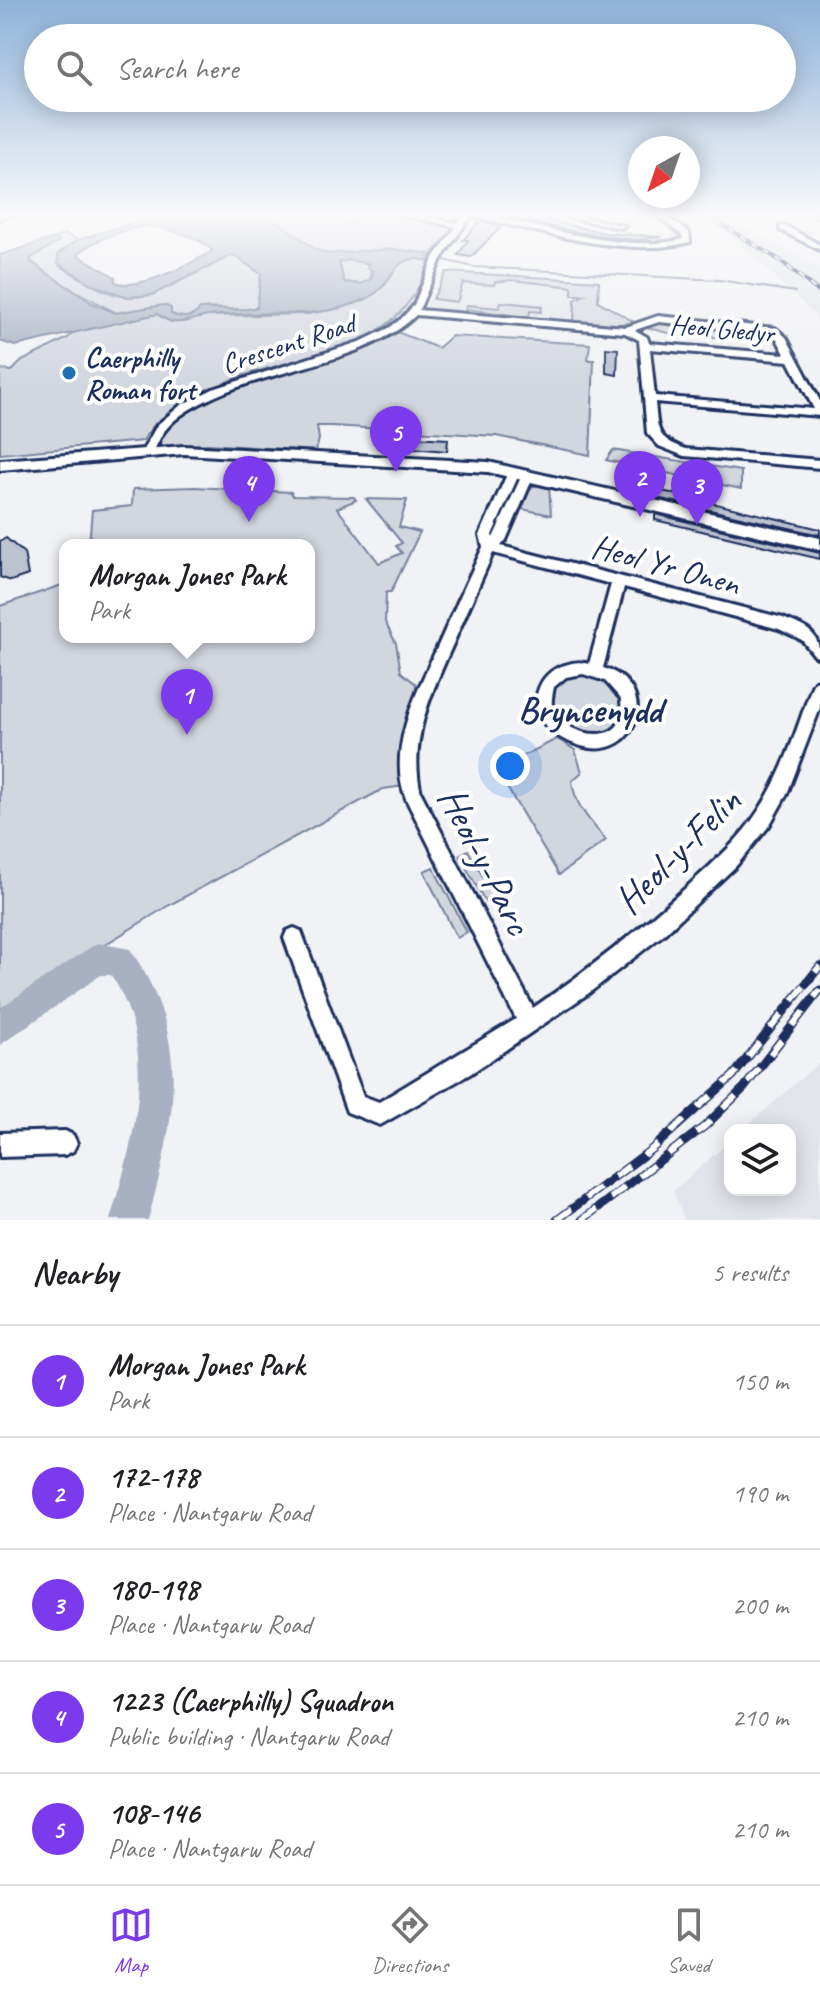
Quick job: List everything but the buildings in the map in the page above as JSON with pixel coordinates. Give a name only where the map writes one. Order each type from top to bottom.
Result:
[{"type":"main road","points":[[0,465],[148,452],[211,451],[488,467],[820,544]]},
{"type":"street","name":"Crescent Road","points":[[148,452],[150,440],[160,426],[202,399],[246,379],[360,347],[393,329],[414,312],[434,271]]},
{"type":"street","points":[[414,312],[627,330],[658,319],[765,328],[778,333],[820,412]]},
{"type":"street","points":[[644,323],[655,438],[672,449],[820,464]]},
{"type":"street","points":[[627,330],[646,342]]},
{"type":"street","name":"Heol Gledyr","points":[[646,342],[793,358]]},
{"type":"street","points":[[651,399],[820,412]]},
{"type":"street","name":"Heol-y-Parc","points":[[521,473],[500,540],[489,547],[420,702],[410,737],[408,775],[422,815],[529,1022]]},
{"type":"street","name":"Heol Yr Onen","points":[[489,547],[783,624],[807,636],[820,652]]},
{"type":"street","points":[[595,670],[619,580]]},
{"type":"street","points":[[570,669],[595,670],[621,686],[632,710],[622,733],[595,742],[565,733],[554,724],[544,701],[545,690],[559,673],[570,669]]},
{"type":"street","name":"Heol-y-Felin","points":[[294,938],[355,1104],[367,1112],[380,1114],[529,1022],[666,920],[747,840],[773,803],[820,686]]},
{"type":"street","points":[[0,1145],[65,1143]]},
{"type":"shaded area","points":[[43,271],[69,271],[111,293],[129,297],[152,293],[199,271],[257,271],[261,274],[258,307],[201,309],[183,317],[171,314],[170,308],[164,305],[116,313]]},
{"type":"shaded area","points":[[341,271],[370,271],[371,279],[361,284],[344,282]]},
{"type":"shaded area","points":[[394,271],[425,271],[416,291],[399,314],[378,331],[328,352],[242,376],[221,385],[162,419],[151,428],[143,441],[0,454],[0,369],[12,371],[22,361],[68,338],[73,332],[157,314],[177,322],[208,316],[308,314],[366,299],[385,285]]},
{"type":"shaded area","points":[[768,271],[820,271],[820,320]]},
{"type":"shaded area","points":[[446,272],[599,281],[598,301],[634,322],[606,326],[423,310]]},
{"type":"shaded area","points":[[446,272],[599,281],[598,301],[634,322],[606,326],[574,323],[575,300],[584,295],[572,295],[572,287],[512,280],[495,282],[494,285],[463,283],[457,302],[433,299]]},
{"type":"shaded area","points":[[501,302],[542,306],[541,312],[530,311],[529,317],[465,309],[467,305],[499,308]]},
{"type":"shaded area","points":[[649,320],[756,326],[781,337],[767,336],[760,341],[668,333],[644,327]]},
{"type":"shaded area","points":[[397,332],[438,348],[452,336],[590,344],[588,360],[594,360],[590,455],[496,436],[332,426],[317,426],[319,439],[316,451],[208,444],[162,446],[157,440],[177,419],[235,388],[338,356]]},
{"type":"shaded area","points":[[613,450],[741,471],[741,489],[606,460]]},
{"type":"shaded area","points":[[549,486],[551,515],[522,509],[531,487]]},
{"type":"shaded area","points":[[195,487],[291,492],[293,496],[354,497],[356,500],[337,508],[379,563],[402,553],[396,546],[402,543],[366,499],[407,500],[399,527],[420,532],[391,592],[386,592],[385,622],[396,643],[401,672],[416,684],[404,786],[383,789],[171,904],[0,1009],[0,606],[59,586],[59,643],[315,643],[315,539],[90,539],[92,510],[132,506],[133,489]]},
{"type":"shaded area","points":[[584,674],[616,691],[622,705],[619,726],[597,733],[579,732],[564,725],[554,714],[550,701],[553,689],[564,679]]},
{"type":"shaded area","points":[[557,739],[575,750],[582,772],[572,781],[576,798],[606,840],[559,875],[496,769]]},
{"type":"shaded area","points":[[468,850],[495,898],[486,903],[459,855]]},
{"type":"shaded area","points":[[433,867],[467,932],[457,938],[424,871]]},
{"type":"shaded area","points":[[820,1062],[820,1220],[685,1220],[673,1191],[724,1146],[724,1196],[796,1196],[796,1124],[749,1124]]},
{"type":"water","points":[[0,271],[44,271],[92,303],[116,313],[164,305],[171,308],[171,314],[183,317],[191,316],[200,309],[243,310],[257,307],[261,274],[256,271],[341,271],[344,282],[361,284],[371,279],[373,271],[394,271],[376,293],[366,299],[327,311],[229,314],[178,322],[157,314],[15,346],[0,341]]},
{"type":"water","points":[[71,271],[105,271],[115,277],[115,282],[125,284],[151,280],[173,271],[201,271],[152,295],[128,297],[93,285]]},
{"type":"waterway","points":[[548,271],[719,280],[795,292]]},
{"type":"waterway","points":[[0,1028],[97,959],[119,960],[138,989],[150,1020],[156,1052],[153,1121],[129,1220]]},
{"type":"railway","points":[[793,271],[820,293]]},
{"type":"railway","points":[[557,1220],[653,1148],[733,1076],[820,966]]},
{"type":"railway","points":[[582,1220],[705,1126],[744,1088],[820,990]]},
{"type":"place","name":"Caerphilly Roman fort","points":[[69,373]]},
{"type":"place","name":"108-146","points":[[396,472]]},
{"type":"place","name":"172-178","points":[[640,517]]},
{"type":"place","name":"1223 (Caerphilly) Squadron","points":[[249,522]]},
{"type":"place","name":"180-198","points":[[697,525]]},
{"type":"place","name":"Morgan Jones Park","points":[[187,735]]},
{"type":"district","name":"Bryncenydd","points":[[590,709]]}]
